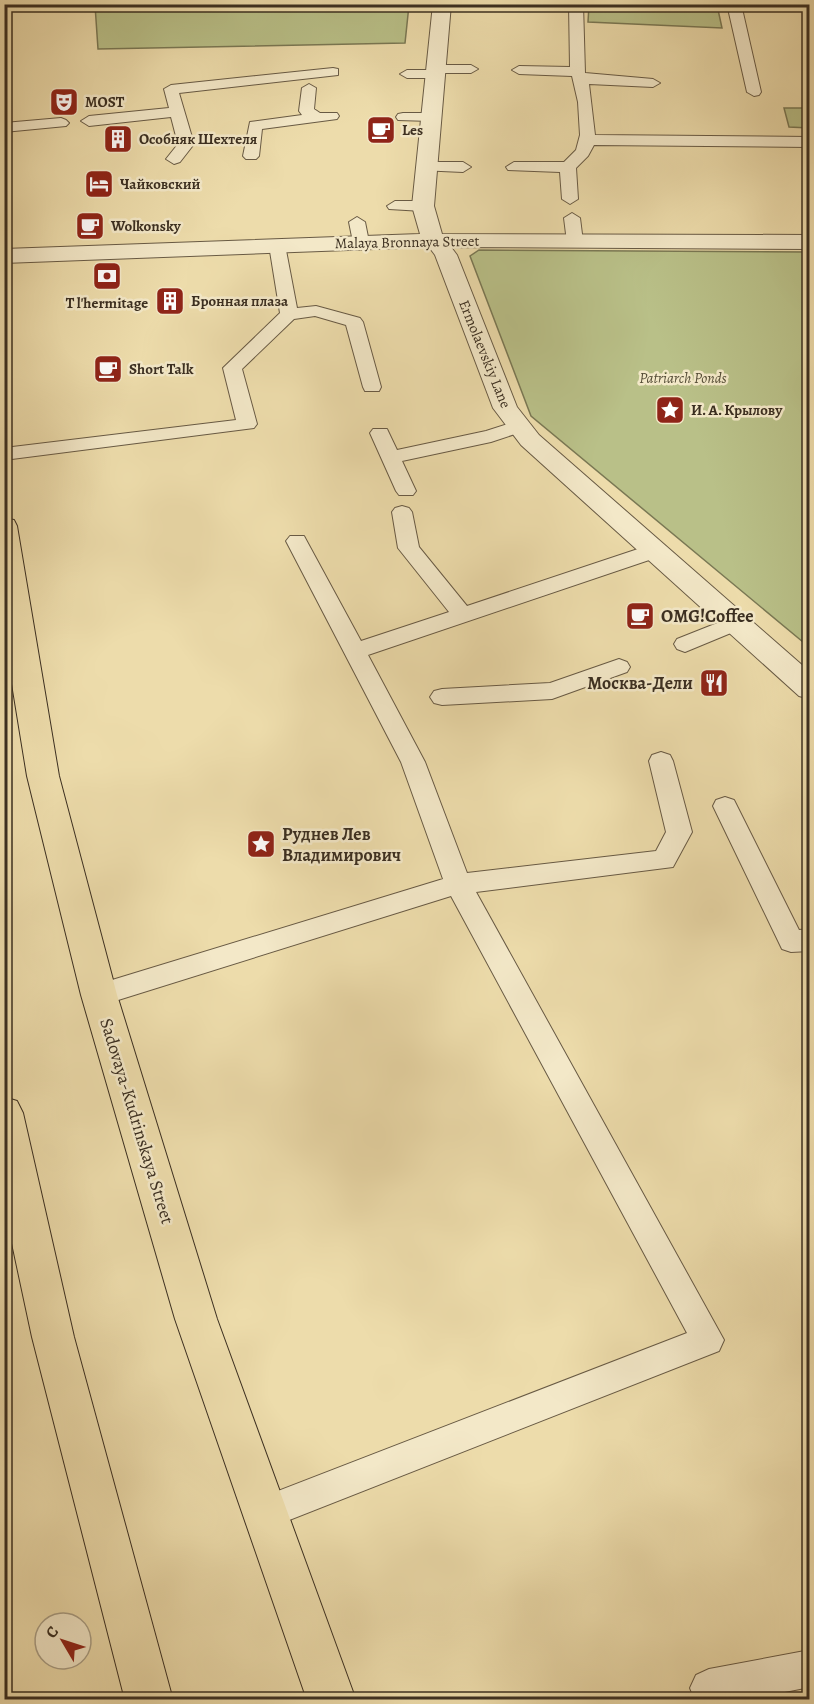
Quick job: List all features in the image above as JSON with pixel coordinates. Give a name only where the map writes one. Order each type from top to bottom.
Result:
[{"type":"main road","name":"Sadovaya-Kudrinskaya Street","points":[[4,526],[18,629],[43,776],[99,994],[196,1318],[332,1700]]},
{"type":"main road","points":[[4,1113],[53,1337],[149,1700]]},
{"type":"street","name":"Ermolaevskiy Lane","points":[[442,4],[423,206],[429,231],[446,255],[505,408],[517,427],[810,689]]},
{"type":"street","name":"Malaya Bronnaya Street","points":[[4,256],[277,245],[359,232],[435,241],[810,242]]},
{"type":"lane","points":[[514,167],[568,167],[584,150],[587,140],[584,86],[578,74],[576,4]]},
{"type":"lane","points":[[734,4],[754,92]]},
{"type":"lane","points":[[407,74],[471,69]]},
{"type":"lane","points":[[519,70],[578,74],[590,80],[653,83]]},
{"type":"lane","points":[[174,159],[186,144],[171,89],[333,72]]},
{"type":"lane","points":[[309,88],[306,111],[315,116]]},
{"type":"lane","points":[[88,121],[178,112]]},
{"type":"lane","points":[[251,156],[255,125],[315,116],[332,116]]},
{"type":"lane","points":[[403,117],[431,117]]},
{"type":"lane","points":[[4,128],[62,123]]},
{"type":"lane","points":[[587,140],[810,142]]},
{"type":"lane","points":[[425,167],[463,167]]},
{"type":"lane","points":[[568,167],[570,199]]},
{"type":"lane","points":[[395,206],[423,206]]},
{"type":"lane","points":[[572,218],[575,242]]},
{"type":"lane","points":[[277,245],[289,314]]},
{"type":"lane","points":[[4,454],[247,424],[232,368],[289,314],[316,311],[354,322],[372,387]]},
{"type":"lane","points":[[391,457],[491,436],[517,427]]},
{"type":"lane","points":[[380,433],[391,457],[404,502],[409,548],[463,615]]},
{"type":"lane","points":[[264,1514],[708,1340],[458,884],[413,762],[297,541]]},
{"type":"lane","points":[[355,651],[654,551]]},
{"type":"lane","points":[[685,644],[735,623]]},
{"type":"lane","points":[[442,697],[552,691],[619,667]]},
{"type":"lane","points":[[99,994],[458,884],[664,861],[679,832],[661,761]]},
{"type":"lane","points":[[725,806],[791,941],[810,940]]},
{"type":"lane","points":[[709,1688],[810,1668]]},
{"type":"green space","points":[[95,4],[409,5],[405,43],[98,49]]},
{"type":"green space","points":[[589,5],[717,5],[722,28],[588,22]]},
{"type":"green space","points":[[784,108],[809,108],[809,128],[789,127]]},
{"type":"green space","name":"Patriarch Ponds","points":[[479,250],[809,252],[809,647],[531,416],[470,256]]},
{"type":"place","name":"MOST","points":[[64,102]]},
{"type":"place","name":"Les","points":[[381,130]]},
{"type":"place","name":"Особняк Шехтеля","points":[[118,139]]},
{"type":"place","name":"Чайковский","points":[[99,184]]},
{"type":"place","name":"Wolkonsky","points":[[90,226]]},
{"type":"place","name":"Т l'hermitage","points":[[107,276]]},
{"type":"place","name":"Бронная плаза","points":[[170,301]]},
{"type":"place","name":"Short Talk","points":[[108,369]]},
{"type":"place","name":"И. А. Крылову","points":[[670,410]]},
{"type":"place","name":"OMG!Coffee","points":[[640,616]]},
{"type":"place","name":"Москва-Дели","points":[[714,683]]},
{"type":"place","name":"Руднев Лев Владимирович","points":[[261,844]]}]
